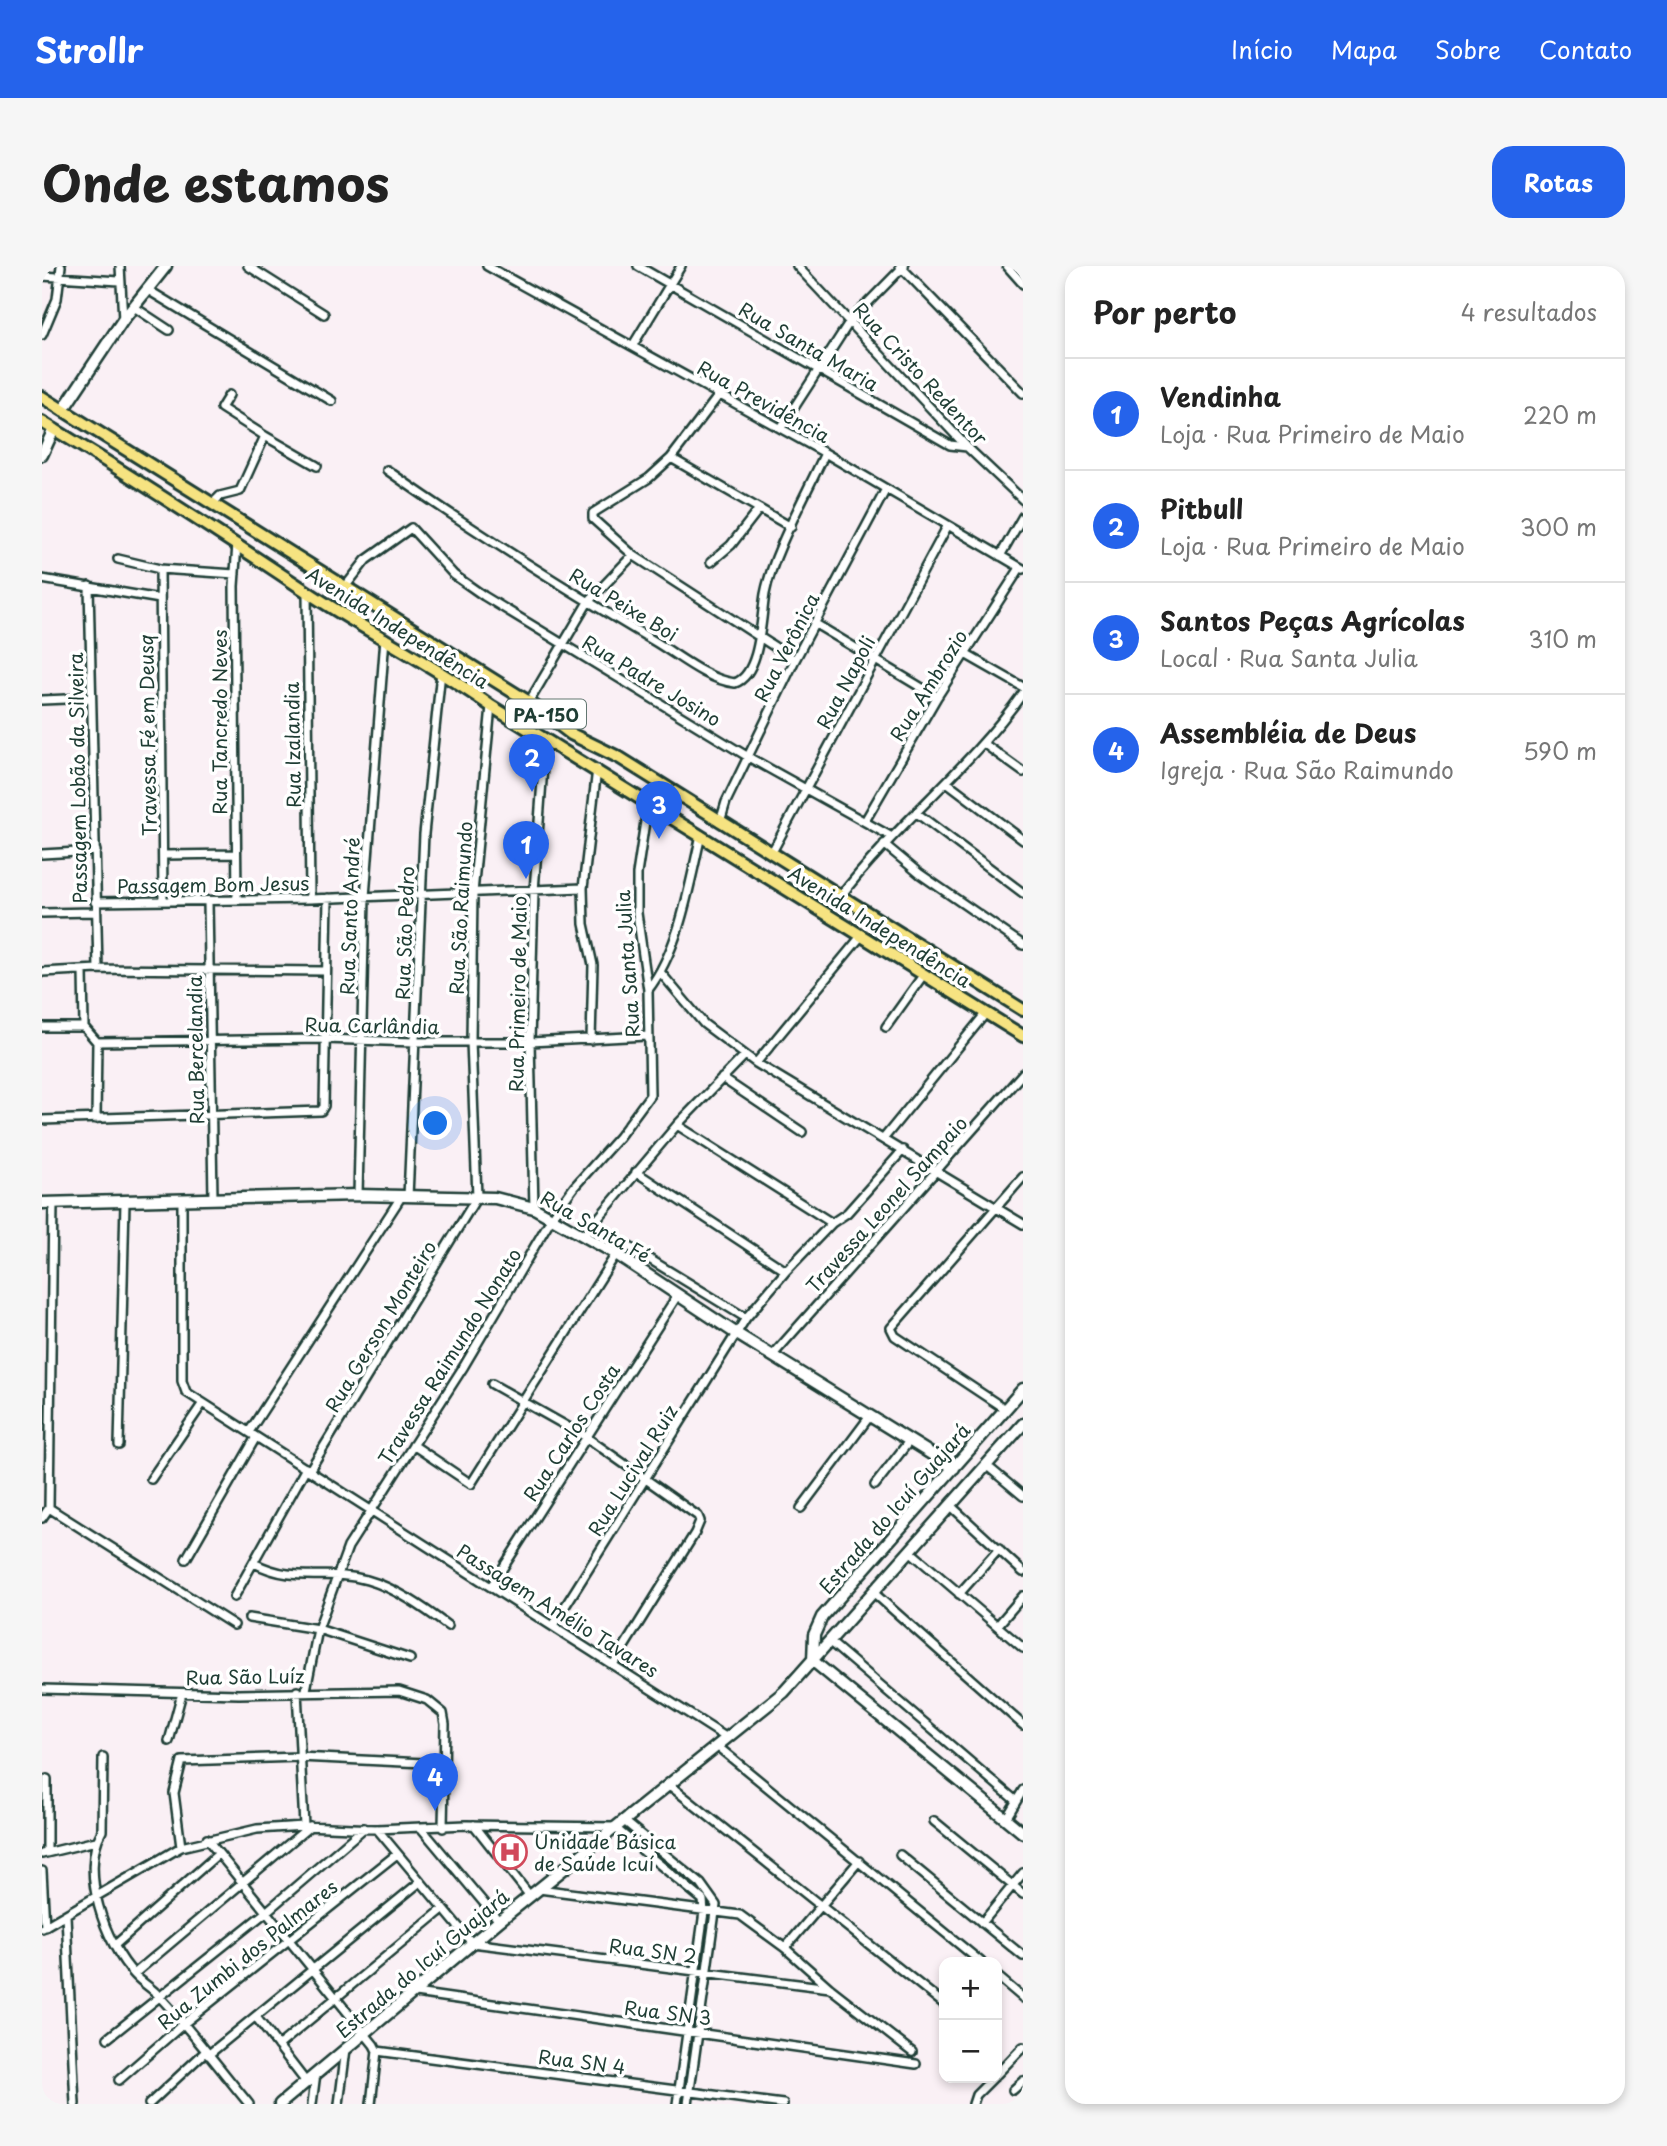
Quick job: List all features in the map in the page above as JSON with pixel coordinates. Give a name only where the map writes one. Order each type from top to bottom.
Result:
[{"type":"main road","name":"Avenida Independência","points":[[42,397],[529,702],[571,734],[620,758],[1023,1010]]},
{"type":"main road","name":"Avenida Independência","points":[[42,422],[237,543],[307,591],[441,671],[491,706],[597,769],[1023,1036]]},
{"type":"main road","points":[[265,561],[275,543]]},
{"type":"street","points":[[42,335],[57,299],[61,266]]},
{"type":"street","points":[[120,266],[123,320]]},
{"type":"street","points":[[63,410],[123,320],[166,266]]},
{"type":"street","points":[[248,266],[324,314]]},
{"type":"street","name":"Rua Previdência","points":[[487,266],[501,270],[781,428],[1022,568]]},
{"type":"street","name":"Rua Santa Maria","points":[[638,266],[950,445],[967,447]]},
{"type":"street","points":[[633,345],[681,266]]},
{"type":"street","name":"Rua Cristo Redentor","points":[[797,266],[967,447],[1023,500]]},
{"type":"street","points":[[1007,266],[1023,284]]},
{"type":"street","points":[[781,428],[850,321],[902,267],[1023,393]]},
{"type":"street","points":[[42,276],[119,281]]},
{"type":"street","points":[[148,289],[332,401]]},
{"type":"street","points":[[134,307],[169,330]]},
{"type":"street","points":[[229,395],[221,408],[317,466]]},
{"type":"street","points":[[719,395],[671,458],[649,478],[592,516],[594,523],[633,555],[795,660]]},
{"type":"street","points":[[42,455],[54,429]]},
{"type":"street","points":[[212,504],[220,496],[240,491],[265,436]]},
{"type":"street","points":[[759,635],[768,581],[825,453]]},
{"type":"street","points":[[671,458],[791,527]]},
{"type":"street","name":"Rua Peixe Boi","points":[[387,470],[451,516],[588,602],[727,682],[741,681],[747,674],[758,650],[759,635]]},
{"type":"street","name":"Rua Verônica","points":[[720,822],[726,802],[750,758],[795,660],[886,489]]},
{"type":"street","points":[[711,562],[731,545],[759,509]]},
{"type":"street","points":[[1000,556],[1023,516]]},
{"type":"street","name":"Rua Napoli","points":[[771,854],[948,525]]},
{"type":"street","name":"Rua Padre Josino","points":[[345,587],[366,560],[411,528],[463,582],[750,758],[892,837]]},
{"type":"street","name":"Rua Tancredo Neves","points":[[237,543],[237,900]]},
{"type":"street","points":[[529,702],[588,602],[633,555]]},
{"type":"street","points":[[118,559],[160,569],[235,573]]},
{"type":"street","name":"Rua Ambrozio","points":[[865,821],[937,697],[1022,568]]},
{"type":"street","name":"Travessa Fé em Deusq","points":[[160,569],[165,855],[163,901]]},
{"type":"street","points":[[42,579],[160,598]]},
{"type":"street","name":"Passagem Lobão da Silveira","points":[[89,586],[98,969]]},
{"type":"street","name":"Rua Izalandia","points":[[307,591],[310,899]]},
{"type":"street","points":[[814,623],[937,697]]},
{"type":"street","name":"Rua Santo André","points":[[358,1195],[365,897],[385,638]]},
{"type":"street","points":[[965,654],[1023,687]]},
{"type":"street","name":"Rua São Pedro","points":[[404,1197],[415,1042],[420,894],[441,671]]},
{"type":"street","points":[[841,897],[884,844],[948,783],[1022,697]]},
{"type":"street","points":[[42,700],[91,698]]},
{"type":"street","name":"Rua São Raimundo","points":[[477,1197],[471,1041],[474,891],[491,706]]},
{"type":"street","name":"Rua Primeiro de Maio","points":[[534,1208],[530,1042],[534,891],[545,739]]},
{"type":"street","points":[[983,743],[1023,772]]},
{"type":"street","points":[[591,1040],[593,965],[584,924],[583,888],[597,769]]},
{"type":"street","points":[[948,783],[1023,840]]},
{"type":"street","name":"Rua Santa Julia","points":[[552,1217],[574,1187],[619,1137],[649,1095],[648,990],[637,912],[637,874],[648,802]]},
{"type":"street","points":[[918,814],[1023,892]]},
{"type":"street","points":[[648,990],[661,973],[677,928],[701,835]]},
{"type":"street","points":[[884,844],[920,874],[1023,946]]},
{"type":"street","points":[[42,854],[96,851]]},
{"type":"street","points":[[165,855],[236,854]]},
{"type":"street","name":"Passagem Bom Jesus","points":[[95,902],[208,902],[583,888]]},
{"type":"street","points":[[42,1120],[317,1114],[324,1106],[328,898]]},
{"type":"street","name":"Rua Bercelandia","points":[[208,902],[213,1198]]},
{"type":"street","points":[[42,913],[95,912]]},
{"type":"street","points":[[756,1063],[862,935]]},
{"type":"street","points":[[42,972],[98,969],[326,971]]},
{"type":"street","points":[[83,971],[84,1027],[97,1042],[96,1119]]},
{"type":"street","points":[[661,973],[704,1024],[756,1063],[1023,1224]]},
{"type":"street","points":[[886,1027],[924,974]]},
{"type":"street","points":[[884,1138],[986,1013]]},
{"type":"street","points":[[42,1027],[84,1027]]},
{"type":"street","name":"Rua Carlândia","points":[[97,1042],[210,1043],[324,1039],[530,1042],[647,1036]]},
{"type":"street","points":[[584,1235],[677,1125],[745,1055]]},
{"type":"street","name":"Travessa Leonel Sampaio","points":[[772,1356],[1023,1073]]},
{"type":"street","points":[[722,1078],[802,1132]]},
{"type":"street","points":[[677,1125],[832,1223]]},
{"type":"street","name":"Rua Lucival Ruiz","points":[[554,1624],[746,1318],[786,1270],[832,1223],[847,1213],[903,1150]]},
{"type":"street","points":[[636,1172],[786,1270]]},
{"type":"street","points":[[1005,1409],[895,1336],[891,1328],[1023,1177]]},
{"type":"street","name":"Rua Santa Fé","points":[[47,1203],[358,1195],[477,1197],[534,1208],[616,1254],[737,1334],[954,1468]]},
{"type":"street","points":[[186,1559],[253,1434],[404,1197]]},
{"type":"street","name":"Rua Gerson Monteiro","points":[[234,1597],[307,1470],[477,1197]]},
{"type":"street","name":"Passagem Amélio Tavares","points":[[182,1200],[182,1381],[186,1392],[370,1511],[554,1624],[727,1738]]},
{"type":"street","points":[[119,1445],[125,1202]]},
{"type":"street","points":[[42,1518],[49,1508],[47,1203]]},
{"type":"street","name":"Travessa Raimundo Nonato","points":[[307,1826],[299,1757],[302,1691],[335,1577],[348,1547],[464,1366],[552,1217]]},
{"type":"street","points":[[592,1223],[746,1318]]},
{"type":"street","points":[[413,1445],[471,1484],[526,1402],[616,1254]]},
{"type":"street","name":"Rua Carlos Costa","points":[[492,1585],[677,1296]]},
{"type":"street","points":[[492,1384],[586,1437],[690,1508],[700,1521],[614,1663]]},
{"type":"street","name":"Estrada do Icuí Guajará","points":[[818,1626],[1023,1388]]},
{"type":"street","points":[[151,1479],[202,1403]]},
{"type":"street","points":[[801,1508],[870,1416]]},
{"type":"street","name":"Estrada do Icuí Guajará","points":[[279,2104],[614,1827],[785,1692],[1023,1424]]},
{"type":"street","points":[[875,1485],[910,1440]]},
{"type":"street","points":[[986,1465],[1023,1496]]},
{"type":"street","points":[[951,1506],[1023,1573]]},
{"type":"street","points":[[49,1508],[234,1625]]},
{"type":"street","points":[[959,1594],[999,1549]]},
{"type":"street","points":[[911,1552],[1023,1648]]},
{"type":"street","points":[[254,1563],[286,1576],[367,1580],[418,1605],[448,1626]]},
{"type":"street","points":[[874,1593],[1023,1726]]},
{"type":"street","points":[[998,1625],[1023,1596]]},
{"type":"street","points":[[249,1618],[318,1629],[410,1659]]},
{"type":"street","points":[[818,1626],[824,1638],[1016,1801]]},
{"type":"street","points":[[818,1626],[814,1635],[813,1661],[1007,1817],[1023,1833]]},
{"type":"street","name":"Rua São Luíz","points":[[42,1689],[182,1693],[399,1691],[427,1700],[443,1713],[445,1764]]},
{"type":"street","points":[[169,1741],[182,1693]]},
{"type":"street","points":[[717,1746],[975,1957]]},
{"type":"street","points":[[103,1757],[102,1831],[96,1841],[94,1897],[115,1945],[134,1974],[159,1995],[249,2104]]},
{"type":"street","points":[[181,1847],[174,1793],[182,1761],[299,1757],[445,1764],[443,1828]]},
{"type":"street","points":[[47,1779],[45,1852],[96,1841]]},
{"type":"street","points":[[668,1784],[822,1904],[939,2000]]},
{"type":"street","points":[[1007,1817],[1023,1790]]},
{"type":"street","points":[[623,1820],[709,1892],[716,1905],[688,2104]]},
{"type":"street","points":[[934,1821],[1023,1894]]},
{"type":"street","points":[[474,1825],[535,1892],[740,1915],[785,1948],[830,1988],[912,2052]]},
{"type":"street","points":[[42,1871],[43,1928],[181,1847],[257,1829],[307,1826],[422,1829],[474,1825],[614,1827],[699,1895],[704,1913],[677,2104]]},
{"type":"street","points":[[134,1974],[307,1826]]},
{"type":"street","points":[[108,2038],[267,1912],[364,1828]]},
{"type":"street","points":[[377,1829],[472,1943]]},
{"type":"street","points":[[422,1829],[499,1921]]},
{"type":"street","points":[[207,1839],[377,2051],[371,2104]]},
{"type":"street","points":[[115,1945],[218,1854]]},
{"type":"street","name":"Rua Zumbi dos Palmares","points":[[119,2080],[182,2025],[397,1854]]},
{"type":"street","points":[[900,1855],[1023,1956]]},
{"type":"street","points":[[785,1948],[859,1861]]},
{"type":"street","points":[[982,1923],[1023,1873]]},
{"type":"street","points":[[149,2104],[420,1882]]},
{"type":"street","points":[[278,2046],[443,1909]]},
{"type":"street","points":[[66,1915],[75,2104]]},
{"type":"street","name":"Rua SN 2","points":[[472,1943],[830,1988]]},
{"type":"street","points":[[1002,1980],[1023,1998]]},
{"type":"street","name":"Rua SN 3","points":[[415,1993],[916,2064]]},
{"type":"street","points":[[256,2017],[306,2082]]},
{"type":"street","points":[[1002,2069],[1023,2047]]},
{"type":"street","points":[[339,2104],[346,2049]]},
{"type":"street","name":"Rua SN 4","points":[[377,2051],[783,2104]]},
{"type":"street","points":[[312,2104],[316,2073]]},
{"type":"street","points":[[1013,2090],[1023,2081]]},
{"type":"street","points":[[973,2104],[976,2095],[988,2083]]},
{"type":"place","name":"Pitbull","points":[[532,792]]},
{"type":"place","name":"Santos Peças Agrícolas","points":[[659,839]]},
{"type":"place","name":"Vendinha","points":[[526,879]]},
{"type":"place","name":"Assembléia de Deus","points":[[435,1811]]},
{"type":"place","name":"Unidade Básica de Saúde Icuí","points":[[510,1852]]}]
